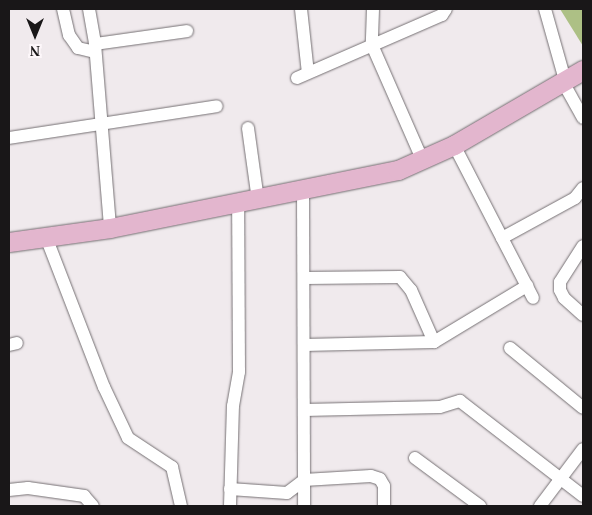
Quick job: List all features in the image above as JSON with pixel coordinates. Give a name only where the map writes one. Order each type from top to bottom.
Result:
[{"type":"main road","points":[[9,242],[110,228],[303,191],[398,170],[454,146],[583,70]]},
{"type":"street","points":[[63,9],[69,35],[78,48],[95,48],[187,31]]},
{"type":"street","points":[[89,9],[95,48],[110,228]]},
{"type":"street","points":[[301,9],[302,76],[442,15],[446,9]]},
{"type":"street","points":[[373,9],[372,46],[422,159]]},
{"type":"street","points":[[545,9],[564,81],[583,118]]},
{"type":"street","points":[[9,138],[217,106]]},
{"type":"street","points":[[248,128],[258,200]]},
{"type":"street","points":[[304,345],[434,342],[530,292],[454,146]]},
{"type":"street","points":[[502,238],[575,198],[583,188]]},
{"type":"street","points":[[303,191],[305,278],[304,506]]},
{"type":"street","points":[[230,506],[234,406],[239,372],[238,204]]},
{"type":"street","points":[[46,237],[104,388],[128,438],[172,467],[181,506]]},
{"type":"street","points":[[583,246],[560,282],[560,290],[564,298],[583,315]]},
{"type":"street","points":[[305,278],[400,277],[412,290],[434,342]]},
{"type":"street","points":[[510,348],[583,408]]},
{"type":"street","points":[[304,410],[440,407],[460,401],[583,496]]},
{"type":"street","points":[[540,506],[583,449]]},
{"type":"street","points":[[415,458],[480,506]]},
{"type":"street","points":[[230,489],[287,493],[304,480],[371,476],[380,479],[384,486],[384,506]]},
{"type":"street","points":[[9,490],[28,488],[84,496],[93,506]]},
{"type":"building","points":[[560,9],[583,9],[583,46]]}]
